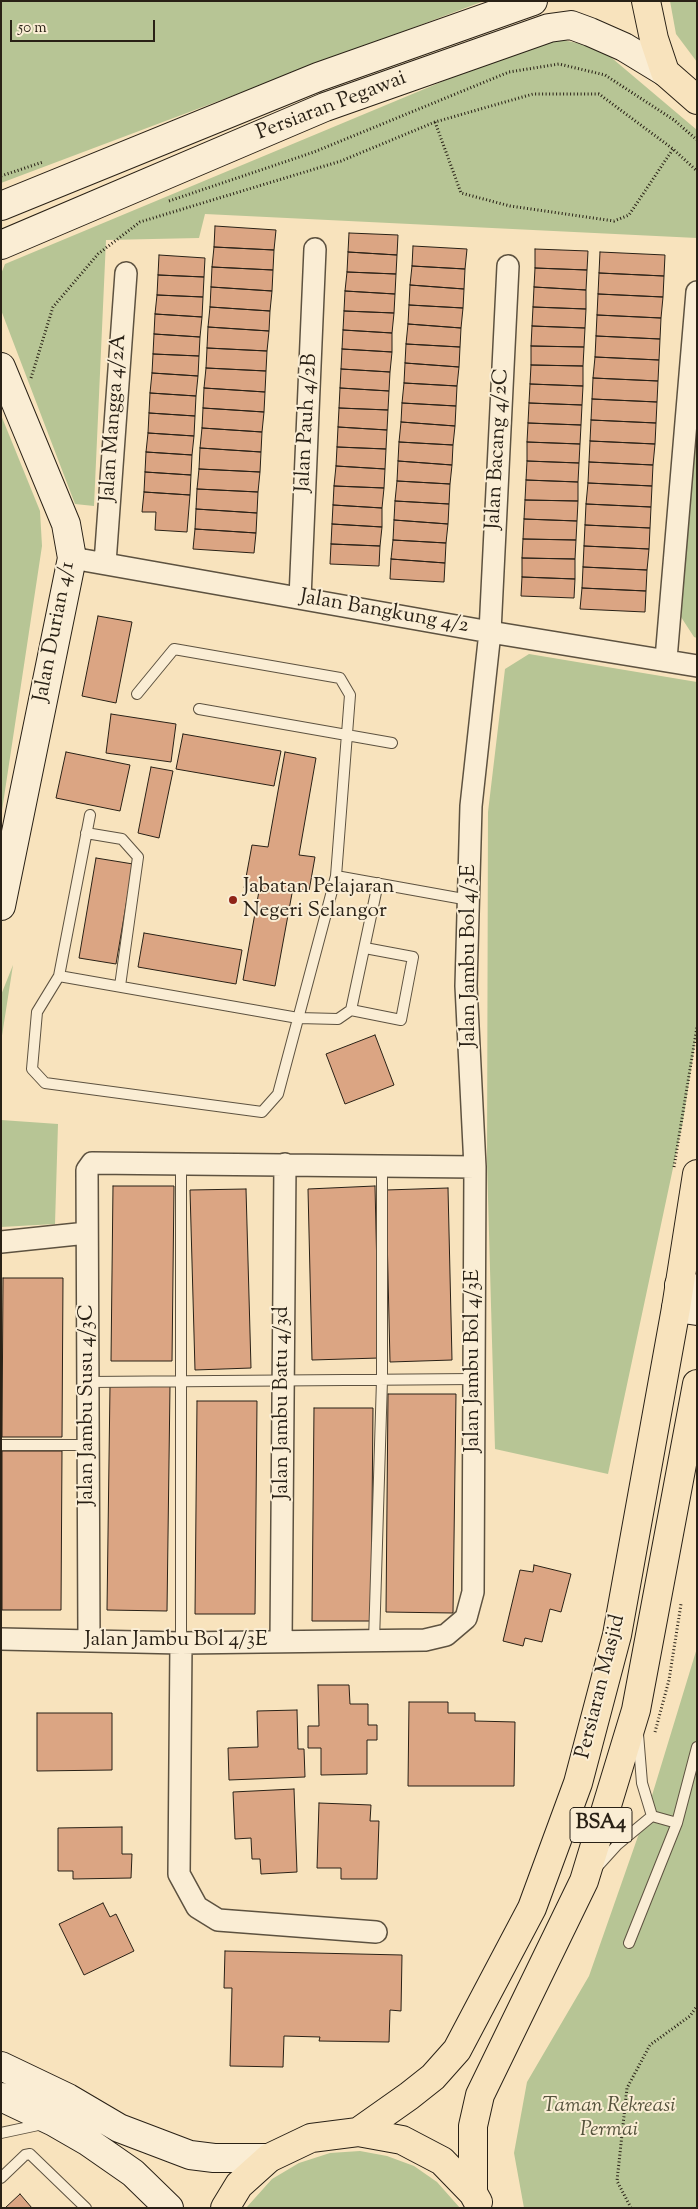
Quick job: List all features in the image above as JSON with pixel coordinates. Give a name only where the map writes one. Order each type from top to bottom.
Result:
[{"type":"main road","name":"Persiaran Pegawai","points":[[1,206],[318,77],[533,1]]},
{"type":"main road","points":[[646,1],[654,39],[666,72],[697,100]]},
{"type":"main road","name":"Persiaran Pegawai","points":[[1,245],[325,107],[550,28],[571,25],[590,32],[624,47],[666,72]]},
{"type":"main road","name":"Jalan Durian 4/1","points":[[1,906],[72,558],[66,524],[6,377]]},
{"type":"main road","name":"Persiaran Masjid","points":[[358,2132],[433,2077],[457,2050],[532,1908],[578,1782],[617,1635],[687,1298],[685,1174]]},
{"type":"main road","name":"Persiaran Masjid","points":[[477,2200],[473,2126],[480,2095],[584,1881],[636,1710],[697,1384]]},
{"type":"main road","points":[[1,2066],[68,2098],[120,2128],[190,2155],[214,2158],[269,2158]]},
{"type":"main road","points":[[1,2097],[54,2122],[87,2141],[132,2173],[169,2208]]},
{"type":"main road","points":[[225,2208],[239,2185],[269,2158],[311,2138],[358,2132],[402,2140],[442,2161],[477,2200]]},
{"type":"street","name":"Jalan Pauh 4/2B","points":[[300,598],[315,249]]},
{"type":"street","name":"Jalan Bacang 4/2C","points":[[490,632],[508,266]]},
{"type":"street","name":"Jalan Mangga 4/2A","points":[[105,562],[126,273]]},
{"type":"street","points":[[666,660],[697,292]]},
{"type":"street","name":"Jalan Bangkung 4/2","points":[[72,558],[105,562],[490,632],[697,666]]},
{"type":"street","name":"Jalan Jambu Bol 4/3E","points":[[1,1639],[181,1642],[425,1640],[446,1635],[466,1618],[473,1592],[475,1166],[466,986],[468,900],[471,806],[490,632]]},
{"type":"street","name":"Jalan Jambu Susu 4/3C","points":[[89,1640],[87,1170],[92,1163],[181,1163]]},
{"type":"street","points":[[181,1163],[475,1166]]},
{"type":"street","name":"Jalan Jambu Batu 4/3d","points":[[281,1641],[285,1164]]},
{"type":"street","points":[[1,1242],[87,1233]]},
{"type":"street","points":[[181,1642],[179,1874],[197,1907],[218,1920],[376,1932]]},
{"type":"lane","points":[[90,815],[59,976],[37,1012],[32,1070],[45,1083],[262,1112],[278,1094],[336,876],[350,695],[340,678],[174,649],[137,694]]},
{"type":"lane","points":[[199,709],[392,743]]},
{"type":"lane","points":[[86,833],[122,839],[138,857],[120,986]]},
{"type":"lane","points":[[336,876],[468,900]]},
{"type":"lane","points":[[59,976],[298,1018],[338,1020],[351,1010],[378,883]]},
{"type":"lane","points":[[351,1010],[401,1020],[414,957],[365,948]]},
{"type":"lane","points":[[181,1163],[181,1642]]},
{"type":"lane","points":[[374,1641],[382,1380],[382,1165]]},
{"type":"lane","points":[[88,1382],[474,1379]]},
{"type":"lane","points":[[1,1445],[88,1445]]},
{"type":"lane","points":[[636,1710],[642,1783],[652,1816]]},
{"type":"lane","points":[[629,1943],[677,1823],[697,1747]]},
{"type":"lane","points":[[652,1816],[677,1823]]},
{"type":"lane","points":[[584,1881],[617,1845],[652,1816]]},
{"type":"lane","points":[[1,2133],[54,2122]]},
{"type":"lane","points":[[1,2178],[25,2155],[30,2154],[86,2208]]},
{"type":"path","points":[[166,202],[314,152],[509,72],[559,64],[605,76],[674,120],[697,140]]},
{"type":"path","points":[[6,377],[32,378],[53,307],[98,254],[140,222],[342,160],[435,122],[532,94],[599,94],[673,150],[697,171]]},
{"type":"path","points":[[435,122],[461,193],[510,206],[614,221],[630,215],[673,150]]},
{"type":"path","points":[[685,1174],[697,1027]]},
{"type":"path","points":[[631,2208],[617,2181],[627,2088],[650,2045],[690,2016],[697,2006]]},
{"type":"green space","points":[[1,1],[484,1],[1,183]]},
{"type":"green space","points":[[670,1],[697,1],[697,62],[676,34]]},
{"type":"green space","points":[[549,37],[600,48],[697,130],[697,238],[205,214],[199,238],[106,240],[94,506],[75,504],[1,310],[1,274],[5,264]]},
{"type":"green space","points":[[697,387],[697,638],[694,637],[681,617]]},
{"type":"green space","points":[[1,415],[40,511],[42,546],[1,817]]},
{"type":"green space","points":[[529,654],[697,682],[697,1031],[683,1121],[608,1474],[495,1449],[487,1161],[488,812],[505,669]]},
{"type":"green space","points":[[13,965],[1,1042],[1,995]]},
{"type":"green space","points":[[1,1120],[58,1124],[55,1224],[1,1227]]},
{"type":"green space","name":"Taman Rekreasi Permai","points":[[697,1648],[697,2208],[524,2208],[514,2153],[527,2082],[589,1976],[650,1802]]},
{"type":"green space","points":[[360,2151],[387,2156],[414,2166],[437,2182],[460,2208],[246,2208],[272,2179],[299,2163],[330,2153]]},
{"type":"building","points":[[215,226],[276,230],[274,250],[214,247]]},
{"type":"building","points":[[349,233],[398,235],[397,255],[348,252]]},
{"type":"building","points":[[413,246],[467,249],[465,269],[412,266]]},
{"type":"building","points":[[214,247],[274,250],[273,270],[212,267]]},
{"type":"building","points":[[535,249],[588,251],[587,270],[535,268]]},
{"type":"building","points":[[348,252],[397,255],[396,274],[347,272]]},
{"type":"building","points":[[600,252],[665,255],[664,276],[599,273]]},
{"type":"building","points":[[159,255],[205,258],[204,277],[158,275]]},
{"type":"building","points":[[412,266],[465,269],[464,289],[410,285]]},
{"type":"building","points":[[212,267],[273,270],[272,291],[211,287]]},
{"type":"building","points":[[535,268],[587,270],[586,290],[534,287]]},
{"type":"building","points":[[347,272],[396,274],[395,294],[345,291]]},
{"type":"building","points":[[599,273],[664,276],[663,297],[598,294]]},
{"type":"building","points":[[158,275],[204,277],[203,297],[157,295]]},
{"type":"building","points":[[410,285],[464,289],[463,308],[409,305]]},
{"type":"building","points":[[211,287],[272,291],[270,311],[210,307]]},
{"type":"building","points":[[534,287],[586,290],[586,309],[533,307]]},
{"type":"building","points":[[345,291],[395,294],[394,313],[344,311]]},
{"type":"building","points":[[598,294],[663,297],[661,318],[597,315]]},
{"type":"building","points":[[157,295],[203,297],[202,317],[155,314]]},
{"type":"building","points":[[409,305],[463,308],[461,328],[408,324]]},
{"type":"building","points":[[210,307],[270,311],[269,331],[208,327]]},
{"type":"building","points":[[533,307],[586,309],[585,328],[532,326]]},
{"type":"building","points":[[344,311],[394,313],[392,333],[343,330]]},
{"type":"building","points":[[155,314],[202,317],[200,337],[154,334]]},
{"type":"building","points":[[597,315],[661,318],[660,339],[596,336]]},
{"type":"building","points":[[408,324],[461,328],[460,347],[406,344]]},
{"type":"building","points":[[532,326],[585,328],[584,347],[531,346]]},
{"type":"building","points":[[208,327],[269,331],[267,351],[207,348]]},
{"type":"building","points":[[343,330],[392,333],[392,352],[342,349]]},
{"type":"building","points":[[154,334],[200,337],[199,356],[153,354]]},
{"type":"building","points":[[596,336],[660,339],[659,360],[595,357]]},
{"type":"building","points":[[406,344],[460,347],[459,367],[405,363]]},
{"type":"building","points":[[531,346],[584,347],[583,366],[531,365]]},
{"type":"building","points":[[207,348],[267,351],[266,371],[206,368]]},
{"type":"building","points":[[342,349],[392,352],[390,372],[341,369]]},
{"type":"building","points":[[153,354],[199,356],[198,376],[152,373]]},
{"type":"building","points":[[595,357],[659,360],[658,381],[593,378]]},
{"type":"building","points":[[405,363],[459,367],[457,386],[404,383]]},
{"type":"building","points":[[531,365],[583,366],[583,386],[530,384]]},
{"type":"building","points":[[206,368],[266,371],[265,392],[204,388]]},
{"type":"building","points":[[341,369],[390,372],[389,391],[340,388]]},
{"type":"building","points":[[152,373],[198,376],[196,396],[150,393]]},
{"type":"building","points":[[593,378],[658,381],[657,402],[592,399]]},
{"type":"building","points":[[404,383],[457,386],[456,406],[402,403]]},
{"type":"building","points":[[530,384],[583,386],[582,405],[529,403]]},
{"type":"building","points":[[204,388],[265,392],[264,412],[203,408]]},
{"type":"building","points":[[340,388],[389,391],[388,410],[339,408]]},
{"type":"building","points":[[150,393],[196,396],[195,416],[149,413]]},
{"type":"building","points":[[592,399],[657,402],[656,423],[591,420]]},
{"type":"building","points":[[402,403],[456,406],[455,426],[401,422]]},
{"type":"building","points":[[529,403],[582,405],[581,425],[528,423]]},
{"type":"building","points":[[203,408],[264,412],[262,432],[202,428]]},
{"type":"building","points":[[339,408],[388,410],[387,430],[338,427]]},
{"type":"building","points":[[149,413],[195,416],[194,436],[148,433]]},
{"type":"building","points":[[591,420],[656,423],[655,444],[590,441]]},
{"type":"building","points":[[401,422],[455,426],[453,445],[399,442]]},
{"type":"building","points":[[528,423],[581,425],[580,444],[527,442]]},
{"type":"building","points":[[338,427],[387,430],[386,449],[337,447]]},
{"type":"building","points":[[202,428],[262,432],[261,452],[200,448]]},
{"type":"building","points":[[148,433],[194,436],[192,455],[146,452]]},
{"type":"building","points":[[590,441],[655,444],[653,465],[589,462]]},
{"type":"building","points":[[399,442],[453,445],[452,465],[398,461]]},
{"type":"building","points":[[527,442],[580,444],[579,463],[527,461]]},
{"type":"building","points":[[337,447],[386,449],[385,469],[336,466]]},
{"type":"building","points":[[200,448],[261,452],[260,472],[199,469]]},
{"type":"building","points":[[146,452],[192,455],[191,475],[145,472]]},
{"type":"building","points":[[398,461],[452,465],[450,484],[397,481]]},
{"type":"building","points":[[527,461],[579,463],[578,482],[526,480]]},
{"type":"building","points":[[589,462],[653,465],[652,486],[588,483]]},
{"type":"building","points":[[336,466],[385,469],[384,488],[334,486]]},
{"type":"building","points":[[199,469],[260,472],[258,492],[197,489]]},
{"type":"building","points":[[145,472],[191,475],[190,495],[144,492]]},
{"type":"building","points":[[526,480],[578,482],[578,501],[525,500]]},
{"type":"building","points":[[397,481],[450,484],[449,504],[395,501]]},
{"type":"building","points":[[588,483],[652,486],[651,507],[586,504]]},
{"type":"building","points":[[334,486],[384,488],[382,508],[333,505]]},
{"type":"building","points":[[197,489],[258,492],[257,513],[196,509]]},
{"type":"building","points":[[144,492],[190,495],[187,532],[155,530],[156,512],[142,512]]},
{"type":"building","points":[[525,500],[578,501],[577,521],[524,519]]},
{"type":"building","points":[[395,501],[449,504],[448,524],[394,520]]},
{"type":"building","points":[[586,504],[651,507],[650,528],[585,525]]},
{"type":"building","points":[[333,505],[382,508],[382,527],[332,524]]},
{"type":"building","points":[[196,509],[257,513],[256,533],[195,529]]},
{"type":"building","points":[[524,519],[577,521],[576,540],[523,539]]},
{"type":"building","points":[[394,520],[448,524],[446,543],[393,540]]},
{"type":"building","points":[[332,524],[382,527],[380,546],[331,544]]},
{"type":"building","points":[[585,525],[650,528],[649,549],[584,546]]},
{"type":"building","points":[[195,529],[256,533],[254,553],[193,549]]},
{"type":"building","points":[[523,539],[576,540],[575,559],[522,558]]},
{"type":"building","points":[[393,540],[446,543],[445,563],[391,559]]},
{"type":"building","points":[[331,544],[380,546],[379,566],[330,564]]},
{"type":"building","points":[[584,546],[649,549],[647,570],[583,567]]},
{"type":"building","points":[[522,558],[575,559],[575,579],[522,577]]},
{"type":"building","points":[[391,559],[445,563],[444,582],[390,579]]},
{"type":"building","points":[[583,567],[647,570],[646,591],[582,588]]},
{"type":"building","points":[[522,577],[575,579],[574,598],[521,596]]},
{"type":"building","points":[[582,588],[646,591],[645,612],[580,609]]},
{"type":"building","points":[[98,616],[132,622],[116,703],[82,696]]},
{"type":"building","points":[[111,714],[176,724],[171,762],[106,753]]},
{"type":"building","points":[[183,734],[281,751],[274,786],[176,769]]},
{"type":"building","points":[[66,752],[130,765],[120,811],[56,798]]},
{"type":"building","points":[[285,752],[316,758],[299,855],[315,857],[309,891],[293,888],[275,986],[243,980],[259,891],[244,888],[252,845],[268,847]]},
{"type":"building","points":[[151,767],[173,771],[159,838],[138,833]]},
{"type":"building","points":[[96,858],[133,864],[116,964],[79,958]]},
{"type":"building","points":[[144,933],[242,950],[236,984],[138,967]]},
{"type":"building","points":[[375,1035],[394,1085],[345,1104],[326,1054]]},
{"type":"building","points":[[113,1186],[174,1186],[172,1361],[111,1361]]},
{"type":"building","points":[[375,1186],[379,1358],[312,1360],[308,1189]]},
{"type":"building","points":[[448,1188],[452,1360],[390,1362],[386,1190]]},
{"type":"building","points":[[246,1189],[251,1368],[195,1370],[190,1190]]},
{"type":"building","points":[[3,1278],[63,1278],[62,1437],[2,1437]]},
{"type":"building","points":[[110,1386],[170,1386],[167,1611],[107,1610]]},
{"type":"building","points":[[388,1394],[456,1394],[453,1613],[386,1612]]},
{"type":"building","points":[[197,1401],[257,1401],[255,1614],[195,1614]]},
{"type":"building","points":[[314,1408],[373,1408],[371,1621],[312,1621]]},
{"type":"building","points":[[2,1451],[62,1451],[61,1610],[2,1610]]},
{"type":"building","points":[[534,1565],[571,1574],[561,1612],[550,1609],[542,1642],[525,1638],[523,1646],[503,1641],[520,1570],[533,1572]]},
{"type":"building","points":[[318,1685],[349,1685],[350,1704],[368,1704],[368,1725],[377,1725],[377,1740],[367,1740],[367,1774],[321,1775],[321,1748],[308,1748],[308,1726],[319,1726]]},
{"type":"building","points":[[409,1702],[448,1702],[448,1713],[475,1713],[475,1721],[515,1722],[514,1786],[408,1786]]},
{"type":"building","points":[[297,1710],[298,1749],[304,1749],[305,1777],[229,1780],[228,1748],[258,1747],[257,1711]]},
{"type":"building","points":[[37,1713],[112,1713],[112,1770],[37,1771]]},
{"type":"building","points":[[294,1789],[297,1872],[261,1874],[260,1859],[252,1859],[251,1838],[235,1839],[233,1792]]},
{"type":"building","points":[[319,1803],[371,1805],[370,1821],[379,1821],[377,1879],[341,1879],[341,1868],[317,1868]]},
{"type":"building","points":[[122,1827],[122,1854],[132,1854],[131,1878],[73,1879],[73,1871],[58,1871],[58,1828]]},
{"type":"building","points":[[103,1903],[110,1917],[116,1914],[134,1951],[84,1975],[59,1924]]},
{"type":"building","points":[[225,1951],[402,1955],[401,2011],[390,2010],[389,2042],[319,2041],[320,2037],[284,2036],[283,2067],[230,2066],[232,1988],[224,1988]]},
{"type":"building","points":[[20,2194],[32,2208],[5,2208]]},
{"type":"place","name":"Jabatan Pelajaran Negeri Selangor","points":[[233,900]]}]
